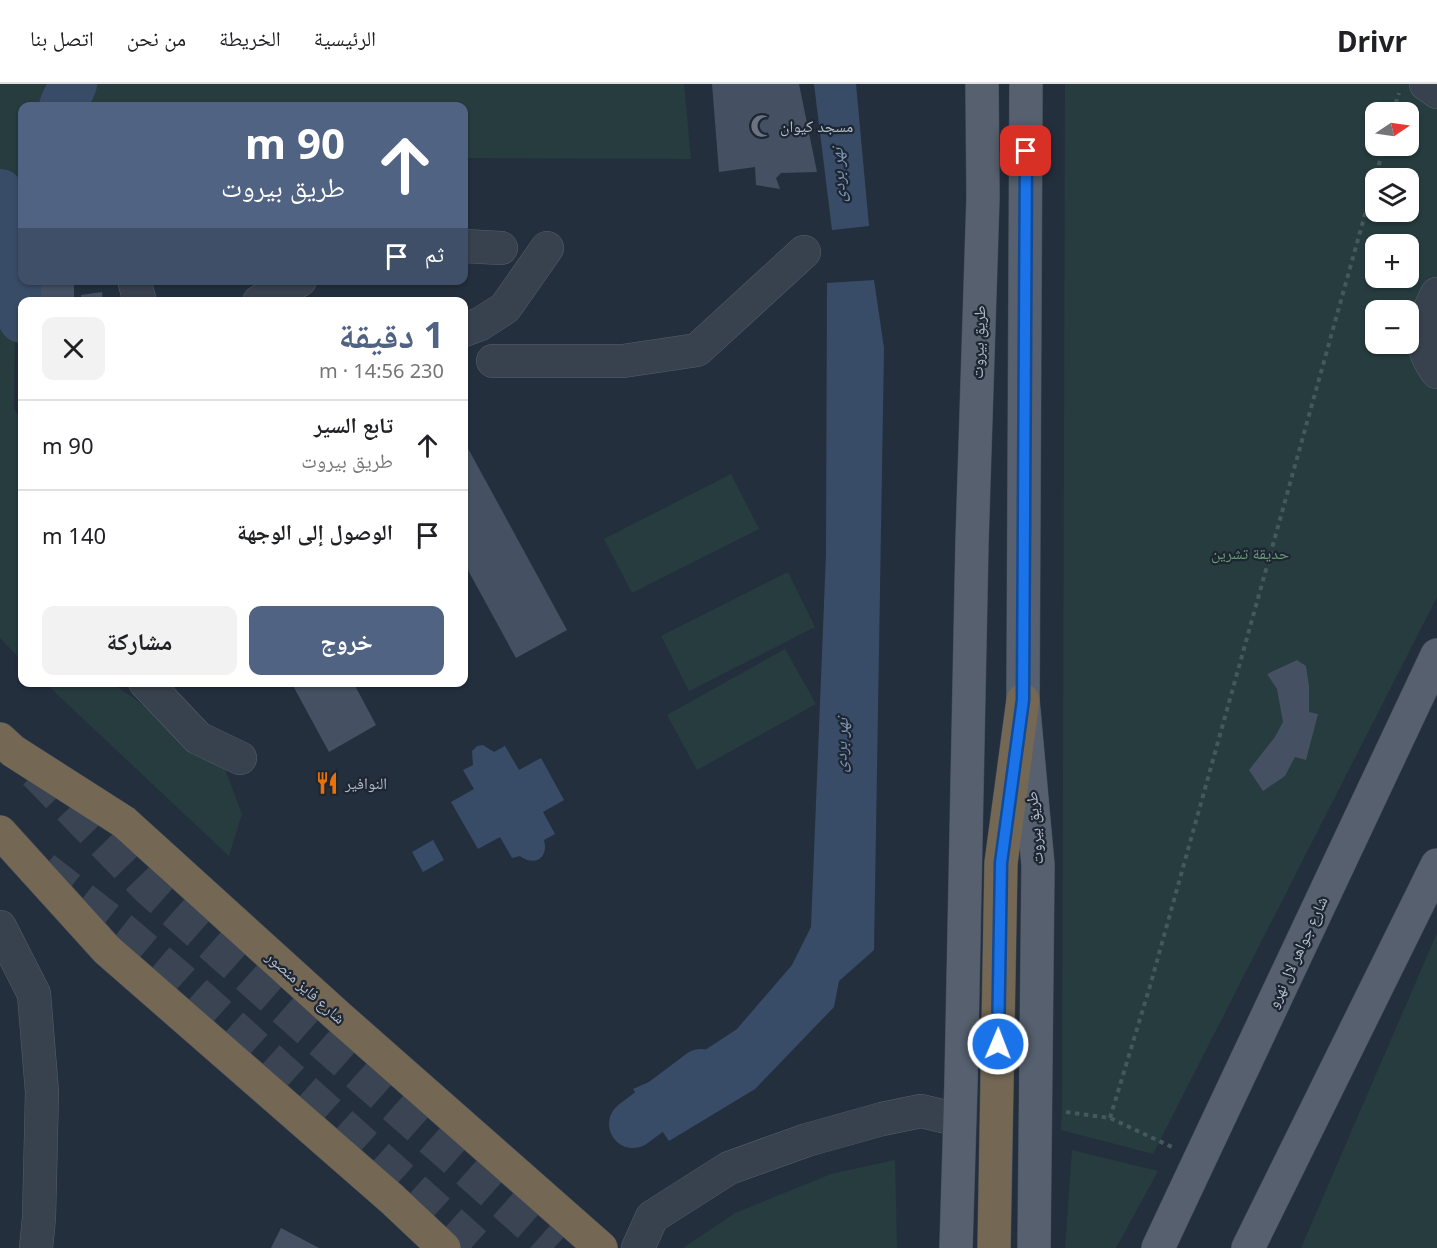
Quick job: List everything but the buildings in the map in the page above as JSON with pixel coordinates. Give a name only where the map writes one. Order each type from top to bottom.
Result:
[{"type":"highway","points":[[994,1248],[1001,863],[1023,700]]},
{"type":"highway","name":"شارع فايز منصور","points":[[0,740],[13,751],[124,822],[339,1017],[601,1248]]},
{"type":"highway","points":[[0,832],[106,950],[392,1199],[444,1248]]},
{"type":"main road","name":"طريق بيروت","points":[[956,1248],[982,197],[982,84]]},
{"type":"main road","name":"طريق بيروت","points":[[1026,84],[1023,700],[1038,865],[1034,1248]]},
{"type":"main road","name":"شارع جواهر لال نهرو","points":[[1158,1248],[1437,655]]},
{"type":"main road","points":[[1248,1248],[1437,865]]},
{"type":"street","points":[[1426,84],[1437,92]]},
{"type":"street","points":[[468,246],[501,248]]},
{"type":"street","points":[[468,328],[480,324],[505,308],[548,248]]},
{"type":"street","points":[[494,361],[623,361],[697,351],[804,252]]},
{"type":"street","points":[[268,297],[291,285]]},
{"type":"street","points":[[1437,294],[1426,316],[1423,340],[1426,352],[1437,372]]},
{"type":"street","points":[[150,687],[198,738],[240,758]]},
{"type":"street","points":[[0,927],[8,962],[34,994],[42,1092],[39,1218],[36,1248]]},
{"type":"street","points":[[638,1248],[652,1217],[729,1168],[807,1140],[882,1119],[921,1111],[959,1120]]},
{"type":"path","points":[[1396,102],[1401,84]]},
{"type":"path","points":[[1110,1118],[1153,974],[1381,156]]},
{"type":"path","points":[[1035,1113],[1062,1111],[1110,1118],[1161,1140],[1199,1161]]},
{"type":"green space","points":[[0,84],[55,84],[47,102],[18,102],[14,409],[18,415],[18,657],[0,638]]},
{"type":"green space","points":[[90,84],[684,84],[691,159],[468,158],[468,102],[83,102]]},
{"type":"green space","name":"حديقة تشرين","points":[[1065,84],[1437,84],[1437,597],[1153,1154],[1061,1130]]},
{"type":"green space","points":[[731,474],[759,529],[632,593],[604,539]]},
{"type":"green space","points":[[788,572],[815,627],[689,691],[661,636]]},
{"type":"green space","points":[[785,649],[816,704],[697,770],[667,715]]},
{"type":"green space","points":[[49,687],[118,687],[222,761],[242,814],[229,856]]},
{"type":"green space","points":[[1437,933],[1437,1248],[1301,1248]]},
{"type":"green space","points":[[1072,1150],[1158,1171],[1116,1248],[1065,1248]]},
{"type":"green space","points":[[895,1160],[897,1248],[683,1248],[735,1213],[831,1174]]},
{"type":"water","points":[[814,84],[856,84],[869,226],[832,230]]},
{"type":"water","points":[[874,280],[884,348],[874,950],[839,981],[834,1007],[755,1089],[669,1141],[633,1089],[670,1073],[737,1029],[792,965],[811,927],[826,554],[827,283]]},
{"type":"water","points":[[483,745],[494,752],[505,746],[519,770],[541,758],[564,800],[543,812],[555,834],[544,840],[543,856],[536,861],[520,856],[512,858],[500,837],[478,849],[451,802],[474,789],[463,770],[473,765],[472,751],[477,746]]},
{"type":"water","points":[[433,840],[444,860],[423,872],[412,852]]},
{"type":"waterway","name":"نهر بردى","points":[[65,102],[73,84]]},
{"type":"waterway","points":[[0,193],[18,263]]},
{"type":"waterway","name":"نهر بردى","points":[[23,285],[23,297]]},
{"type":"waterway","name":"نهر بردى","points":[[633,1124],[701,1073]]},
{"type":"tunnel","points":[[35,773],[148,889],[554,1248]]},
{"type":"tunnel","points":[[44,868],[179,977],[480,1248]]},
{"type":"place","name":"مسجد كيوان","points":[[762,126]]},
{"type":"place","name":"النوافير","points":[[327,783]]},
{"type":"route","points":[[998,1044],[1001,863],[1023,700],[1026,151]]}]
